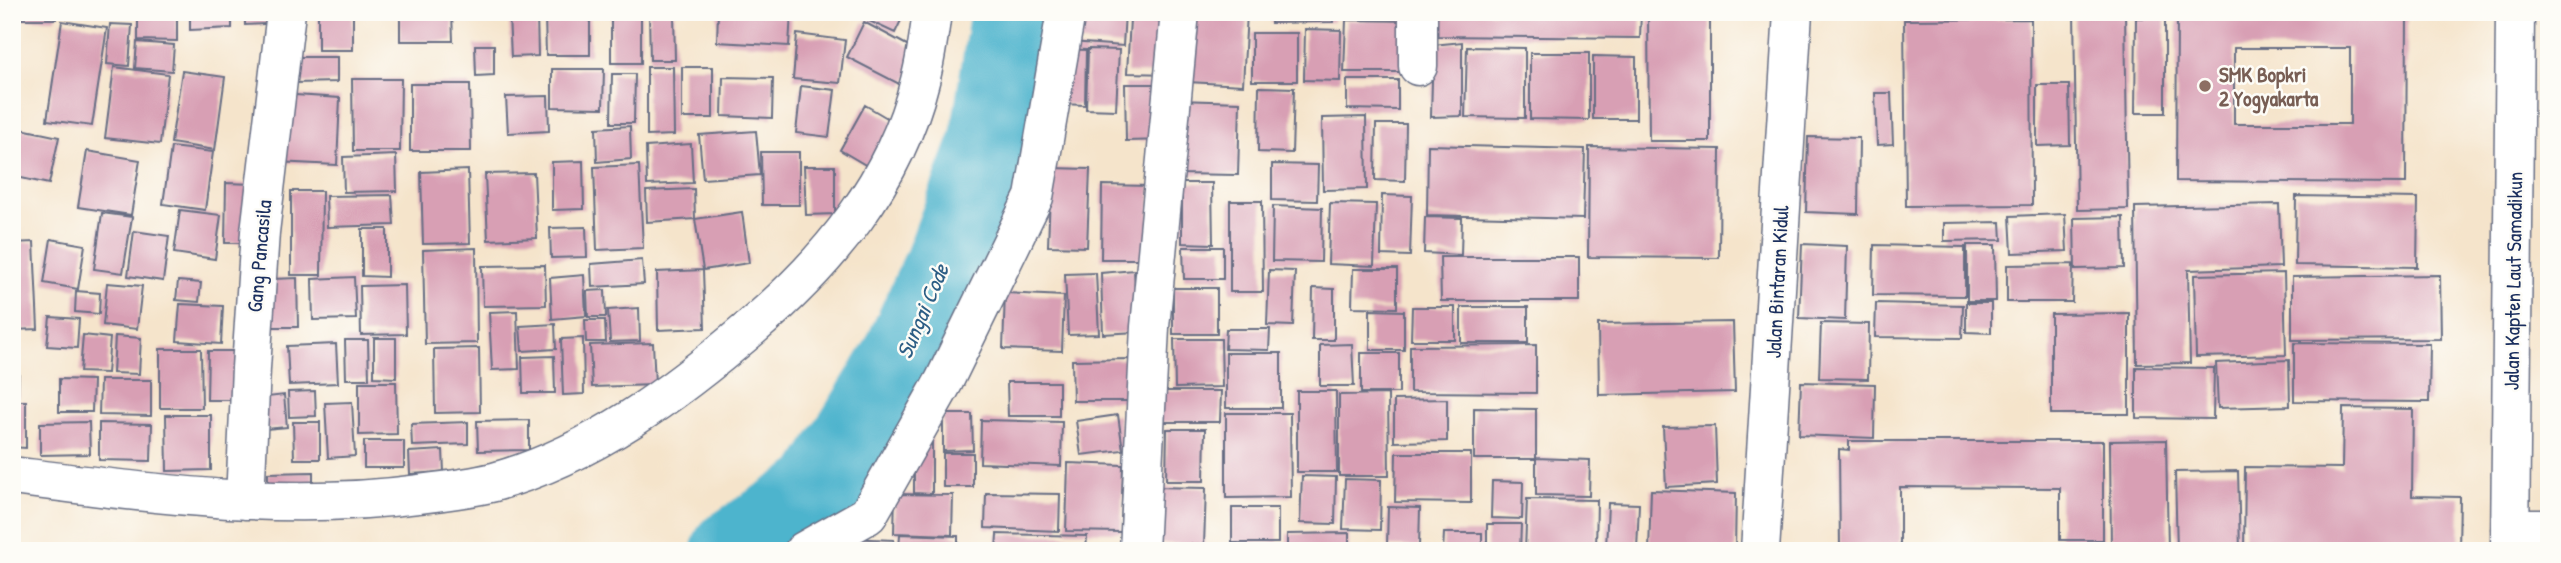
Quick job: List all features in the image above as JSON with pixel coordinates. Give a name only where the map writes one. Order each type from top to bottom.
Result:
[{"type":"street","name":"Gang Pancasila","points":[[245,500],[260,232],[286,12]]},
{"type":"street","points":[[12,476],[135,491],[245,500],[318,502],[380,499],[494,482],[576,450],[626,423],[705,368],[811,271],[849,229],[881,182],[907,120],[920,83],[932,12]]},
{"type":"street","points":[[804,551],[868,515],[944,381],[1034,197],[1066,12]]},
{"type":"street","points":[[1139,551],[1150,327],[1180,12]]},
{"type":"street","points":[[1418,12],[1418,66]]},
{"type":"street","name":"Jalan Bintaran Kidul","points":[[1760,551],[1793,12]]},
{"type":"street","name":"Jalan Kapten Laut Samadikun","points":[[2510,540],[2515,12]]},
{"type":"street","points":[[2510,540],[2549,529]]},
{"type":"building","points":[[15,12],[56,12],[56,19],[15,19]]},
{"type":"building","points":[[138,12],[177,12],[177,41],[138,40]]},
{"type":"building","points":[[190,12],[232,12],[232,28],[190,30]]},
{"type":"building","points":[[245,12],[281,12],[281,23],[245,25]]},
{"type":"building","points":[[400,12],[452,12],[453,41],[400,41]]},
{"type":"building","points":[[611,12],[641,12],[641,63],[611,63]]},
{"type":"building","points":[[649,12],[674,12],[675,60],[650,60]]},
{"type":"building","points":[[718,12],[791,12],[789,46],[717,42]]},
{"type":"building","points":[[850,12],[905,12],[895,33]]},
{"type":"building","points":[[1073,12],[1125,12],[1123,46],[1071,42]]},
{"type":"building","points":[[1192,12],[1247,13],[1243,85],[1188,82]]},
{"type":"building","points":[[1271,12],[1333,12],[1333,22],[1271,23]]},
{"type":"building","points":[[1434,12],[1641,12],[1640,38],[1436,36]]},
{"type":"building","points":[[1648,12],[1710,12],[1710,141],[1649,141]]},
{"type":"building","points":[[2074,12],[2125,12],[2128,209],[2077,210]]},
{"type":"building","name":"SMK Bopkri 2 Yogyakarta","points":[[2177,12],[2407,12],[2406,183],[2176,181]],"holes":[[[2234,48],[2350,48],[2350,124],[2234,124]]]},
{"type":"building","points":[[318,13],[353,14],[353,50],[318,50]]},
{"type":"building","points":[[537,14],[538,56],[511,57],[509,15]]},
{"type":"building","points":[[545,15],[590,15],[590,55],[546,55]]},
{"type":"building","points":[[2136,18],[2165,18],[2165,113],[2135,113]]},
{"type":"building","points":[[1130,19],[1173,21],[1171,74],[1127,73]]},
{"type":"building","points":[[2031,19],[2032,205],[1906,206],[1904,20]]},
{"type":"building","points":[[1346,20],[1409,21],[1407,72],[1344,72]]},
{"type":"building","points":[[62,21],[107,28],[92,126],[47,120]]},
{"type":"building","points":[[864,22],[920,52],[903,86],[847,57]]},
{"type":"building","points":[[110,24],[132,25],[129,66],[107,64]]},
{"type":"building","points":[[1305,29],[1341,30],[1340,81],[1304,80]]},
{"type":"building","points":[[1252,33],[1297,33],[1297,81],[1252,81]]},
{"type":"building","points":[[797,34],[845,40],[840,83],[793,79]]},
{"type":"building","points":[[137,42],[174,45],[172,71],[135,68]]},
{"type":"building","points":[[1462,42],[1462,116],[1431,117],[1433,45]]},
{"type":"building","points":[[475,45],[494,45],[494,75],[476,76]]},
{"type":"building","points":[[1467,47],[1525,48],[1525,118],[1465,117]]},
{"type":"building","points":[[1063,49],[1086,50],[1085,105],[1061,104]]},
{"type":"building","points":[[1088,49],[1119,50],[1116,110],[1086,109]]},
{"type":"building","points":[[1530,53],[1589,53],[1589,120],[1530,119]]},
{"type":"building","points":[[1593,56],[1636,57],[1636,119],[1593,119]]},
{"type":"building","points":[[294,57],[337,57],[337,82],[294,83]]},
{"type":"building","points":[[114,67],[168,74],[160,144],[105,138]]},
{"type":"building","points":[[647,67],[673,67],[674,135],[647,136]]},
{"type":"building","points":[[682,67],[713,67],[713,118],[682,118]]},
{"type":"building","points":[[552,69],[604,69],[603,108],[552,107]]},
{"type":"building","points":[[182,71],[225,77],[215,150],[171,143]]},
{"type":"building","points":[[612,74],[635,74],[634,123],[611,123]]},
{"type":"building","points":[[723,77],[773,78],[772,118],[722,116]]},
{"type":"building","points":[[352,79],[401,79],[400,151],[353,151]]},
{"type":"building","points":[[1347,80],[1398,80],[1398,110],[1347,109]]},
{"type":"building","points":[[410,84],[470,84],[471,151],[410,151]]},
{"type":"building","points":[[1125,84],[1164,84],[1165,140],[1126,141]]},
{"type":"building","points":[[2037,85],[2069,85],[2070,145],[2037,146]]},
{"type":"building","points":[[801,86],[835,90],[829,137],[796,133]]},
{"type":"building","points":[[1259,87],[1294,88],[1292,153],[1258,152]]},
{"type":"building","points":[[1875,93],[1891,93],[1893,144],[1877,145]]},
{"type":"building","points":[[280,94],[340,98],[337,165],[276,162]]},
{"type":"building","points":[[548,96],[549,131],[508,133],[506,97]]},
{"type":"building","points":[[1178,100],[1240,102],[1238,175],[1176,174]]},
{"type":"building","points":[[865,105],[894,122],[869,167],[840,150]]},
{"type":"building","points":[[1366,117],[1367,189],[1323,190],[1322,118]]},
{"type":"building","points":[[1376,124],[1406,124],[1405,181],[1375,180]]},
{"type":"building","points":[[630,126],[631,159],[597,162],[596,128]]},
{"type":"building","points":[[12,127],[59,137],[49,184],[12,176]]},
{"type":"building","points":[[756,131],[760,175],[703,179],[699,135]]},
{"type":"building","points":[[1808,137],[1859,138],[1858,214],[1806,212]]},
{"type":"building","points":[[691,144],[693,183],[647,185],[646,147]]},
{"type":"building","points":[[1428,145],[1585,149],[1583,219],[1427,215]]},
{"type":"building","points":[[171,147],[213,152],[205,210],[163,204]]},
{"type":"building","points":[[1589,147],[1720,149],[1719,258],[1588,257]]},
{"type":"building","points":[[87,151],[140,160],[131,215],[78,207]]},
{"type":"building","points":[[761,152],[799,152],[799,205],[762,205]]},
{"type":"building","points":[[396,155],[397,191],[344,192],[343,157]]},
{"type":"building","points":[[583,161],[584,209],[552,210],[552,162]]},
{"type":"building","points":[[1272,164],[1318,165],[1317,201],[1272,200]]},
{"type":"building","points":[[639,165],[643,248],[597,250],[594,167]]},
{"type":"building","points":[[804,166],[835,166],[835,214],[806,215]]},
{"type":"building","points":[[1051,168],[1090,169],[1087,247],[1048,246]]},
{"type":"building","points":[[468,170],[470,243],[423,244],[421,172]]},
{"type":"building","points":[[534,173],[537,238],[488,240],[485,174]]},
{"type":"building","points":[[226,183],[253,184],[251,243],[225,243]]},
{"type":"building","points":[[1182,183],[1212,183],[1213,244],[1182,243]]},
{"type":"building","points":[[1102,185],[1150,186],[1150,259],[1101,259]]},
{"type":"building","points":[[694,189],[695,219],[647,222],[646,191]]},
{"type":"building","points":[[291,191],[322,191],[321,275],[291,275]]},
{"type":"building","points":[[392,195],[394,225],[327,227],[326,196]]},
{"type":"building","points":[[1382,195],[1412,196],[1410,256],[1381,255]]},
{"type":"building","points":[[2296,196],[2418,198],[2417,267],[2295,265]]},
{"type":"building","points":[[1230,201],[1262,201],[1263,292],[1230,292]]},
{"type":"building","points":[[1330,203],[1376,204],[1374,266],[1328,264]]},
{"type":"building","points":[[2279,204],[2281,267],[2188,270],[2190,363],[2137,364],[2135,207]]},
{"type":"building","points":[[1273,206],[1322,208],[1321,262],[1272,261]]},
{"type":"building","points":[[180,210],[221,215],[215,259],[174,253]]},
{"type":"building","points":[[742,212],[749,263],[703,270],[695,219]]},
{"type":"building","points":[[102,213],[132,217],[123,273],[94,269]]},
{"type":"building","points":[[2065,214],[2067,251],[2012,253],[2010,216]]},
{"type":"building","points":[[1425,217],[1462,218],[1461,255],[1424,253]]},
{"type":"building","points":[[2123,217],[2124,268],[2075,269],[2074,218]]},
{"type":"building","points":[[2001,222],[2002,240],[1944,241],[1944,223]]},
{"type":"building","points":[[586,227],[587,257],[551,258],[550,228]]},
{"type":"building","points":[[362,229],[387,229],[387,277],[362,276]]},
{"type":"building","points":[[134,231],[169,236],[163,281],[128,276]]},
{"type":"building","points":[[51,239],[85,245],[78,289],[44,283]]},
{"type":"building","points":[[34,242],[38,329],[12,330],[12,243]]},
{"type":"building","points":[[1802,244],[1847,246],[1845,320],[1799,318]]},
{"type":"building","points":[[1874,245],[1965,247],[1965,296],[1873,295]]},
{"type":"building","points":[[1967,245],[1995,245],[1996,301],[1967,301]]},
{"type":"building","points":[[1183,247],[1223,247],[1223,279],[1184,279]]},
{"type":"building","points":[[476,248],[477,343],[425,344],[423,250]]},
{"type":"building","points":[[1440,257],[1579,257],[1579,301],[1441,301]]},
{"type":"building","points":[[642,260],[644,284],[592,287],[591,264]]},
{"type":"building","points":[[2073,264],[2072,302],[2007,302],[2007,265]]},
{"type":"building","points":[[545,265],[546,305],[483,306],[482,266]]},
{"type":"building","points":[[1353,269],[1397,269],[1397,308],[1352,307]]},
{"type":"building","points":[[703,270],[705,328],[658,330],[657,272]]},
{"type":"building","points":[[1134,270],[1137,332],[1103,334],[1101,273]]},
{"type":"building","points":[[1269,270],[1295,271],[1293,326],[1267,325]]},
{"type":"building","points":[[1096,273],[1099,334],[1068,335],[1065,274]]},
{"type":"building","points":[[2284,273],[2286,355],[2196,357],[2194,275]]},
{"type":"building","points":[[584,275],[586,316],[552,319],[550,278]]},
{"type":"building","points":[[2440,275],[2441,339],[2292,340],[2292,277]]},
{"type":"building","points":[[354,277],[356,319],[313,320],[312,279]]},
{"type":"building","points":[[297,278],[298,327],[273,327],[272,279]]},
{"type":"building","points":[[178,281],[201,283],[199,302],[176,300]]},
{"type":"building","points":[[107,283],[142,286],[137,329],[103,325]]},
{"type":"building","points":[[405,285],[406,334],[361,335],[360,286]]},
{"type":"building","points":[[1173,288],[1217,288],[1217,334],[1173,334]]},
{"type":"building","points":[[1313,288],[1334,289],[1334,340],[1312,340]]},
{"type":"building","points":[[605,290],[606,317],[588,317],[587,291]]},
{"type":"building","points":[[76,291],[100,293],[99,314],[75,312]]},
{"type":"building","points":[[1005,293],[1064,296],[1062,351],[1003,349]]},
{"type":"building","points":[[1876,303],[1963,305],[1962,338],[1875,337]]},
{"type":"building","points":[[1966,303],[1991,303],[1991,333],[1966,332]]},
{"type":"building","points":[[180,304],[223,306],[221,344],[177,341]]},
{"type":"building","points":[[1412,307],[1455,307],[1455,340],[1411,340]]},
{"type":"building","points":[[1461,307],[1528,307],[1528,343],[1461,343]]},
{"type":"building","points":[[639,308],[640,341],[610,342],[608,310]]},
{"type":"building","points":[[1370,310],[1404,311],[1404,350],[1370,350]]},
{"type":"building","points":[[517,311],[519,369],[492,370],[489,312]]},
{"type":"building","points":[[2129,313],[2129,414],[2051,414],[2051,314]]},
{"type":"building","points":[[50,317],[79,319],[77,348],[47,346]]},
{"type":"building","points":[[585,320],[605,320],[606,342],[586,342]]},
{"type":"building","points":[[1733,322],[1735,392],[1599,395],[1598,324]]},
{"type":"building","points":[[1821,323],[1869,324],[1868,379],[1819,378]]},
{"type":"building","points":[[555,324],[556,349],[522,351],[520,326]]},
{"type":"building","points":[[1226,329],[1270,329],[1269,350],[1225,349]]},
{"type":"building","points":[[12,335],[20,336],[18,397],[12,397]]},
{"type":"building","points":[[83,335],[110,338],[107,373],[80,372]]},
{"type":"building","points":[[115,336],[141,338],[139,374],[113,373]]},
{"type":"building","points":[[374,338],[396,338],[396,378],[374,377]]},
{"type":"building","points":[[583,338],[584,394],[563,395],[561,339]]},
{"type":"building","points":[[1174,339],[1221,339],[1222,387],[1175,388]]},
{"type":"building","points":[[345,340],[368,340],[369,379],[346,379]]},
{"type":"building","points":[[653,343],[655,385],[592,387],[590,345]]},
{"type":"building","points":[[2294,343],[2430,344],[2429,402],[2294,401]]},
{"type":"building","points":[[336,344],[338,383],[289,385],[287,346]]},
{"type":"building","points":[[1352,344],[1354,386],[1320,386],[1320,345]]},
{"type":"building","points":[[1536,345],[1536,393],[1410,392],[1410,346]]},
{"type":"building","points":[[479,348],[480,412],[435,413],[434,349]]},
{"type":"building","points":[[160,349],[201,349],[202,408],[160,408]]},
{"type":"building","points":[[208,351],[239,351],[238,400],[207,400]]},
{"type":"building","points":[[1226,353],[1281,353],[1281,408],[1226,408]]},
{"type":"building","points":[[1361,353],[1399,353],[1399,393],[1361,393]]},
{"type":"building","points":[[554,356],[555,393],[523,393],[522,357]]},
{"type":"building","points":[[1131,359],[1131,401],[1073,401],[1072,360]]},
{"type":"building","points":[[2289,360],[2290,406],[2218,408],[2216,363]]},
{"type":"building","points":[[2136,367],[2214,368],[2213,419],[2136,418]]},
{"type":"building","points":[[59,379],[93,380],[92,412],[59,412]]},
{"type":"building","points":[[100,380],[151,380],[151,416],[99,415]]},
{"type":"building","points":[[359,382],[396,382],[397,434],[359,435]]},
{"type":"building","points":[[1007,382],[1059,382],[1059,416],[1008,416]]},
{"type":"building","points":[[1801,382],[1875,384],[1874,438],[1799,435]]},
{"type":"building","points":[[315,391],[316,416],[289,417],[288,392]]},
{"type":"building","points":[[1149,391],[1221,391],[1220,422],[1149,422]]},
{"type":"building","points":[[1297,391],[1336,391],[1337,472],[1297,472]]},
{"type":"building","points":[[1388,394],[1389,476],[1339,476],[1339,395]]},
{"type":"building","points":[[284,395],[287,427],[255,430],[251,399]]},
{"type":"building","points":[[1447,399],[1447,441],[1394,442],[1394,400]]},
{"type":"building","points":[[12,401],[26,401],[26,448],[12,447]]},
{"type":"building","points":[[352,402],[355,456],[328,458],[325,403]]},
{"type":"building","points":[[1474,408],[1536,409],[1536,459],[1474,459]]},
{"type":"building","points":[[2343,408],[2413,409],[2412,496],[2460,497],[2459,551],[2244,551],[2245,467],[2342,468]]},
{"type":"building","points":[[1226,413],[1290,413],[1291,497],[1226,498]]},
{"type":"building","points":[[943,414],[972,414],[973,450],[943,451]]},
{"type":"building","points":[[166,415],[211,415],[211,470],[167,471]]},
{"type":"building","points":[[1118,415],[1123,450],[1081,455],[1076,421]]},
{"type":"building","points":[[529,420],[529,450],[478,451],[477,421]]},
{"type":"building","points":[[981,420],[1062,422],[1061,466],[980,463]]},
{"type":"building","points":[[89,422],[90,454],[40,455],[40,423]]},
{"type":"building","points":[[293,422],[320,422],[320,459],[294,459]]},
{"type":"building","points":[[468,422],[468,444],[412,446],[411,424]]},
{"type":"building","points":[[99,423],[152,424],[151,461],[99,460]]},
{"type":"building","points":[[1715,426],[1717,484],[1666,487],[1663,427]]},
{"type":"building","points":[[1167,429],[1205,429],[1204,481],[1166,481]]},
{"type":"building","points":[[914,438],[932,439],[932,494],[914,493]]},
{"type":"building","points":[[2166,440],[2168,551],[2111,551],[2110,441]]},
{"type":"building","points":[[364,441],[404,441],[404,468],[364,468]]},
{"type":"building","points":[[1849,441],[2103,441],[2103,540],[2060,540],[2060,488],[1900,487],[1900,551],[1840,551],[1839,449],[1849,450]]},
{"type":"building","points":[[443,450],[444,472],[410,474],[409,452]]},
{"type":"building","points":[[943,453],[973,453],[973,487],[943,487]]},
{"type":"building","points":[[1396,453],[1471,453],[1471,503],[1395,502]]},
{"type":"building","points":[[1536,458],[1590,460],[1589,496],[1536,495]]},
{"type":"building","points":[[1068,463],[1123,465],[1121,532],[1066,531]]},
{"type":"building","points":[[2238,471],[2240,551],[2177,551],[2175,472]]},
{"type":"building","points":[[313,472],[313,488],[268,489],[268,473]]},
{"type":"building","points":[[1302,476],[1336,477],[1335,524],[1300,523]]},
{"type":"building","points":[[1345,479],[1381,480],[1380,530],[1343,529]]},
{"type":"building","points":[[1492,481],[1523,482],[1522,519],[1491,518]]},
{"type":"building","points":[[1152,487],[1206,488],[1204,545],[1151,543]]},
{"type":"building","points":[[1651,490],[1736,493],[1735,551],[1649,551]]},
{"type":"building","points":[[986,493],[1060,494],[1059,531],[985,528]]},
{"type":"building","points":[[895,494],[953,495],[952,535],[894,533]]},
{"type":"building","points":[[1527,499],[1597,500],[1596,551],[1525,551]]},
{"type":"building","points":[[1608,503],[1639,504],[1637,550],[1606,549]]},
{"type":"building","points":[[1388,507],[1420,508],[1419,547],[1387,546]]},
{"type":"building","points":[[1232,508],[1278,508],[1278,543],[1232,543]]},
{"type":"building","points":[[1487,524],[1521,524],[1520,551],[1487,551]]},
{"type":"building","points":[[1349,533],[1349,551],[1287,551],[1287,534]]},
{"type":"building","points":[[1444,533],[1482,533],[1482,551],[1443,551]]},
{"type":"building","points":[[900,534],[958,536],[958,551],[899,551]]},
{"type":"building","points":[[997,534],[1087,536],[1086,551],[996,551]]},
{"type":"building","points":[[846,538],[894,540],[894,551],[845,551]]},
{"type":"building","points":[[1236,547],[1275,548],[1275,551],[1237,551]]},
{"type":"building","points":[[1202,548],[1232,548],[1232,551],[1202,551]]},
{"type":"waterway","name":"Sungai Code","points":[[733,551],[822,491],[902,361],[946,264],[991,144],[1012,12]]},
{"type":"place","name":"SMK Bopkri 2 Yogyakarta","points":[[2205,86]]}]
